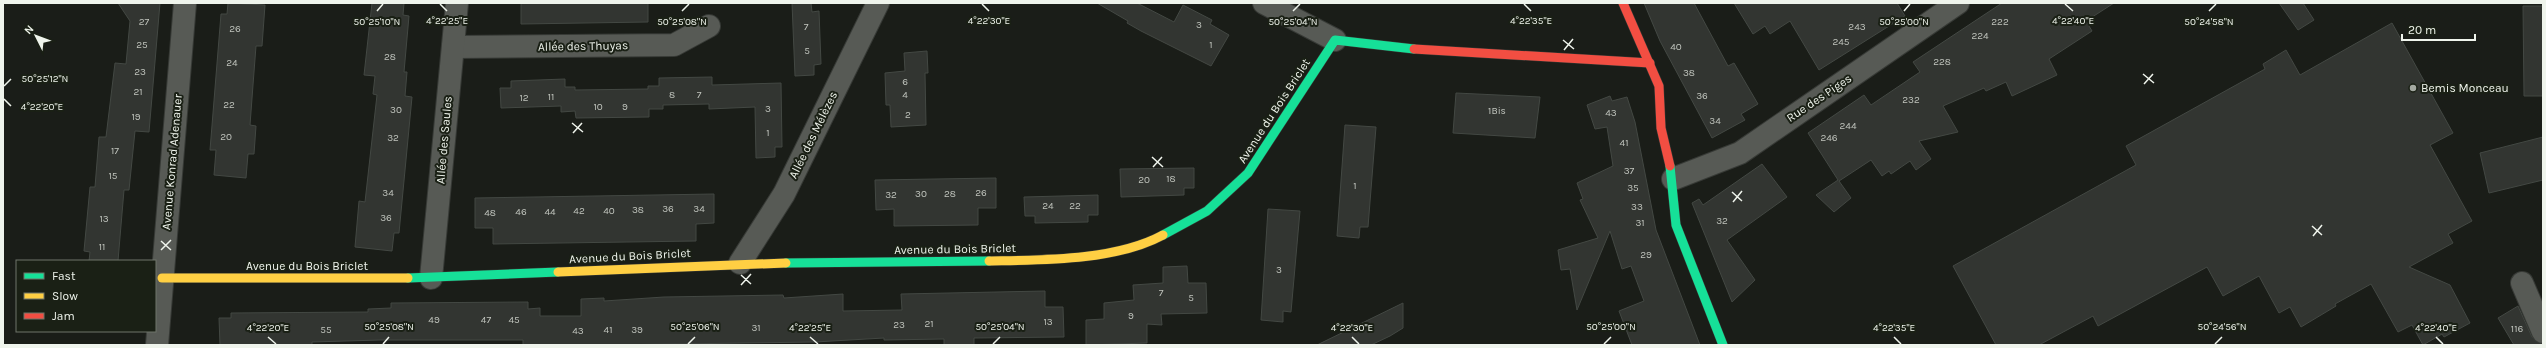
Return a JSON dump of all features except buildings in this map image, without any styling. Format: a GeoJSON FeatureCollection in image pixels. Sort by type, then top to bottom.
{"type":"FeatureCollection","features":[{"type":"Feature","properties":{"kind":"street","name":"Avenue Konrad Adenauer"},"geometry":{"type":"LineString","coordinates":[[157,345],[186,3]]}},
{"type":"Feature","properties":{"kind":"street","name":"Allée des Saules"},"geometry":{"type":"LineString","coordinates":[[430,278],[457,3]]}},
{"type":"Feature","properties":{"kind":"street","name":"Allée des Mélèzes"},"geometry":{"type":"LineString","coordinates":[[740,263],[784,194],[878,3]]}},
{"type":"Feature","properties":{"kind":"street"},"geometry":{"type":"LineString","coordinates":[[1264,3],[1335,40],[1389,48],[1650,63]]}},
{"type":"Feature","properties":{"kind":"street"},"geometry":{"type":"LineString","coordinates":[[1623,3],[1659,86],[1660,128],[1673,180],[1676,225],[1695,270],[1723,345]]}},
{"type":"Feature","properties":{"kind":"street","name":"Rue des Piges"},"geometry":{"type":"LineString","coordinates":[[1673,180],[1740,152],[1958,3]]}},
{"type":"Feature","properties":{"kind":"street","name":"Allée des Thuyas"},"geometry":{"type":"LineString","coordinates":[[453,48],[674,45],[708,26]]}},
{"type":"Feature","properties":{"kind":"street","name":"Avenue du Bois Briclet"},"geometry":{"type":"LineString","coordinates":[[162,278],[430,278],[740,263],[1058,260],[1117,251],[1158,238],[1207,211],[1248,173],[1335,40]]}},
{"type":"Feature","properties":{"kind":"street"},"geometry":{"type":"LineString","coordinates":[[2522,283],[2543,332]]}},
{"type":"Feature","properties":{"kind":"traffic: fast"},"geometry":{"type":"LineString","coordinates":[[1163,235],[1207,211],[1248,173],[1335,40],[1414,49]]}},
{"type":"Feature","properties":{"kind":"traffic: fast"},"geometry":{"type":"LineString","coordinates":[[1670,166],[1676,225],[1723,345]]}},
{"type":"Feature","properties":{"kind":"traffic: fast"},"geometry":{"type":"LineString","coordinates":[[786,263],[989,261]]}},
{"type":"Feature","properties":{"kind":"traffic: fast"},"geometry":{"type":"LineString","coordinates":[[408,278],[558,272]]}},
{"type":"Feature","properties":{"kind":"traffic: slow"},"geometry":{"type":"LineString","coordinates":[[989,261],[1055,259],[1101,254],[1144,244],[1163,235]]}},
{"type":"Feature","properties":{"kind":"traffic: slow"},"geometry":{"type":"LineString","coordinates":[[558,272],[786,263]]}},
{"type":"Feature","properties":{"kind":"traffic: slow"},"geometry":{"type":"LineString","coordinates":[[162,278],[408,278]]}},
{"type":"Feature","properties":{"kind":"traffic: jam"},"geometry":{"type":"LineString","coordinates":[[1623,3],[1659,86],[1661,128],[1670,166]]}},
{"type":"Feature","properties":{"kind":"traffic: jam"},"geometry":{"type":"LineString","coordinates":[[1414,49],[1650,63]]}},
{"type":"Feature","properties":{"kind":"place","name":"Bemis Monceau"},"geometry":{"type":"Point","coordinates":[2413,88]}}]}
